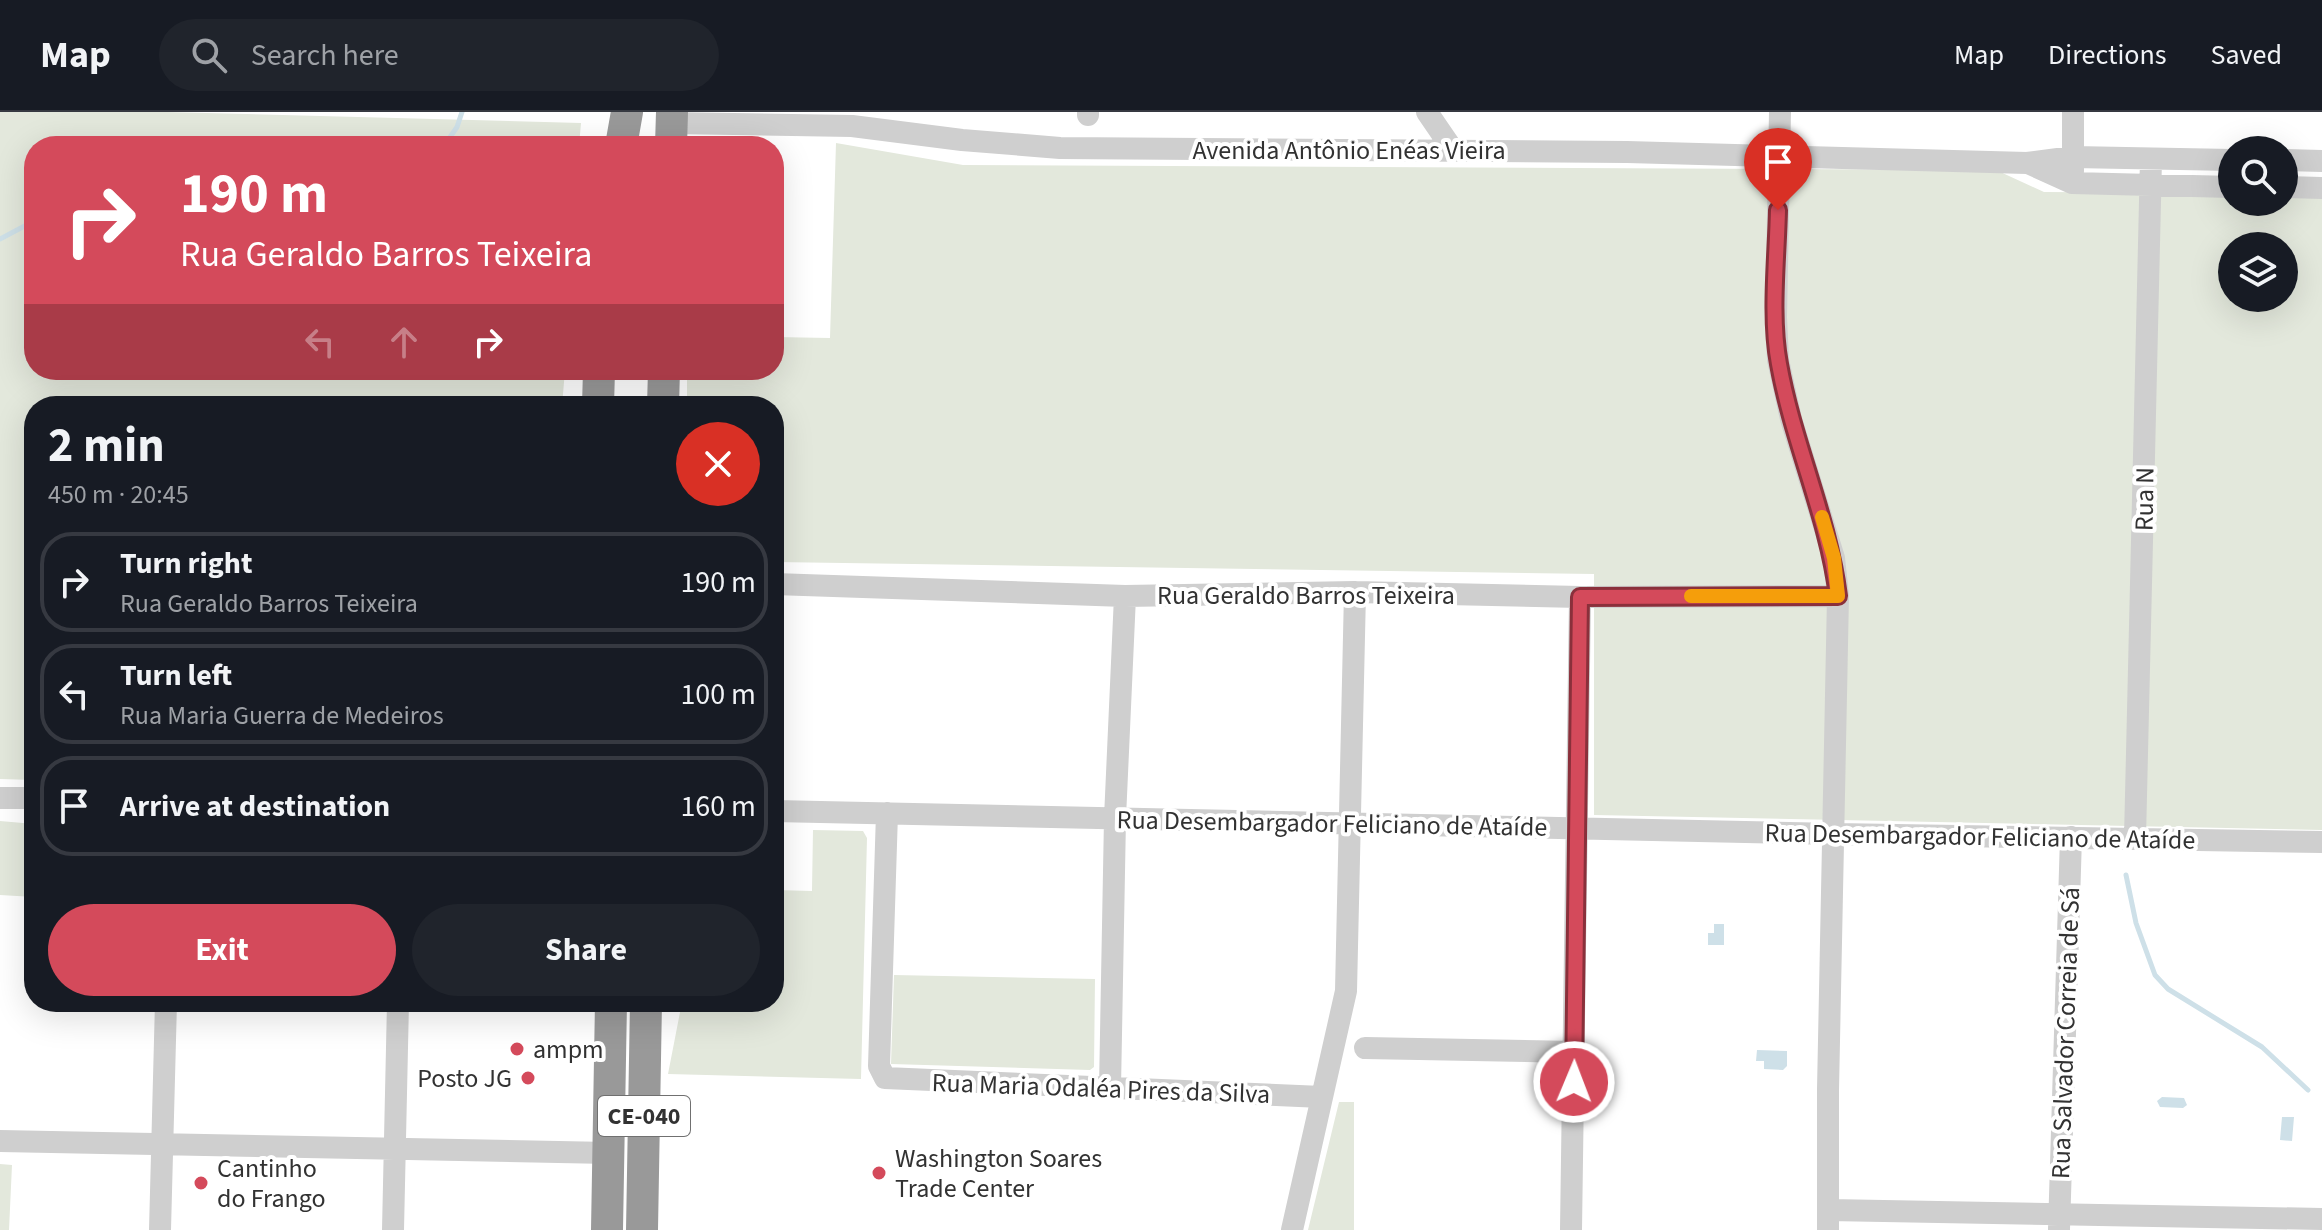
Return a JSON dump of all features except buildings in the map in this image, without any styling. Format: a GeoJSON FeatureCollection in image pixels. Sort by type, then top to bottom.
{"type":"FeatureCollection","features":[{"type":"Feature","properties":{"kind":"highway"},"geometry":{"type":"LineString","coordinates":[[623,136],[627,112]]}},
{"type":"Feature","properties":{"kind":"highway","name":"CE-040"},"geometry":{"type":"LineString","coordinates":[[607,1230],[611,1012]]}},
{"type":"Feature","properties":{"kind":"highway","name":"CE-040"},"geometry":{"type":"LineString","coordinates":[[642,1230],[646,1012]]}},
{"type":"Feature","properties":{"kind":"street"},"geometry":{"type":"LineString","coordinates":[[1427,112],[1453,150]]}},
{"type":"Feature","properties":{"kind":"street"},"geometry":{"type":"LineString","coordinates":[[1780,112],[1778,360],[1791,419],[1834,558],[1838,596],[1828,1220],[2059,1223],[2322,1219]]}},
{"type":"Feature","properties":{"kind":"street"},"geometry":{"type":"LineString","coordinates":[[2072,183],[2073,112]]}},
{"type":"Feature","properties":{"kind":"street","name":"Avenida Antônio Enéas Vieira"},"geometry":{"type":"LineString","coordinates":[[671,127],[852,126],[1060,148],[1453,150],[2027,163],[2073,157],[2218,160]]}},
{"type":"Feature","properties":{"kind":"street","name":"Rua N"},"geometry":{"type":"LineString","coordinates":[[2135,838],[2151,159]]}},
{"type":"Feature","properties":{"kind":"street"},"geometry":{"type":"LineString","coordinates":[[2298,160],[2322,161]]}},
{"type":"Feature","properties":{"kind":"street","name":"Avenida Antônio Enéas Vieira"},"geometry":{"type":"LineString","coordinates":[[2027,163],[2072,183],[2218,187]]}},
{"type":"Feature","properties":{"kind":"street"},"geometry":{"type":"LineString","coordinates":[[2298,187],[2322,188]]}},
{"type":"Feature","properties":{"kind":"street","name":"Rua Geraldo Barros Teixeira"},"geometry":{"type":"LineString","coordinates":[[784,584],[1125,596],[1355,592],[1580,597],[1838,596]]}},
{"type":"Feature","properties":{"kind":"street"},"geometry":{"type":"LineString","coordinates":[[1292,1230],[1346,991],[1355,592]]}},
{"type":"Feature","properties":{"kind":"street"},"geometry":{"type":"LineString","coordinates":[[1110,1088],[1115,818],[1125,596]]}},
{"type":"Feature","properties":{"kind":"street"},"geometry":{"type":"LineString","coordinates":[[1571,1230],[1580,597]]}},
{"type":"Feature","properties":{"kind":"street"},"geometry":{"type":"LineString","coordinates":[[0,798],[24,798]]}},
{"type":"Feature","properties":{"kind":"street","name":"Rua Desembargador Feliciano de Ataíde"},"geometry":{"type":"LineString","coordinates":[[784,811],[2322,842]]}},
{"type":"Feature","properties":{"kind":"street","name":"Rua Maria Odaléa Pires da Silva"},"geometry":{"type":"LineString","coordinates":[[887,813],[881,1075],[892,1080],[1322,1097]]}},
{"type":"Feature","properties":{"kind":"street","name":"Rua Salvador Correia de Sá"},"geometry":{"type":"LineString","coordinates":[[2059,1223],[2071,837]]}},
{"type":"Feature","properties":{"kind":"street"},"geometry":{"type":"LineString","coordinates":[[160,1230],[166,1012]]}},
{"type":"Feature","properties":{"kind":"street"},"geometry":{"type":"LineString","coordinates":[[393,1230],[398,1012]]}},
{"type":"Feature","properties":{"kind":"street"},"geometry":{"type":"LineString","coordinates":[[1365,1048],[1574,1052]]}},
{"type":"Feature","properties":{"kind":"street"},"geometry":{"type":"LineString","coordinates":[[0,1141],[609,1153]]}},
{"type":"Feature","properties":{"kind":"shaded area"},"geometry":{"type":"Polygon","coordinates":[[[0,112],[167,112],[581,123],[580,136],[24,136],[24,380],[564,380],[563,396],[24,396],[24,780],[0,779],[0,112]]]}},
{"type":"Feature","properties":{"kind":"shaded area"},"geometry":{"type":"Polygon","coordinates":[[[836,143],[963,165],[1996,170],[2044,192],[2218,193],[2218,216],[2298,216],[2298,194],[2322,194],[2322,830],[1594,815],[1594,574],[784,562],[784,396],[687,396],[687,380],[784,380],[784,337],[830,338],[836,143]]]}},
{"type":"Feature","properties":{"kind":"shaded area"},"geometry":{"type":"Polygon","coordinates":[[[0,821],[24,823],[24,896],[0,895],[0,821]]]}},
{"type":"Feature","properties":{"kind":"shaded area"},"geometry":{"type":"Polygon","coordinates":[[[813,830],[863,831],[867,838],[861,1079],[668,1074],[680,1012],[784,1012],[784,890],[812,891],[813,830]]]}},
{"type":"Feature","properties":{"kind":"shaded area"},"geometry":{"type":"Polygon","coordinates":[[[1714,924],[1724,924],[1724,945],[1708,945],[1708,933],[1714,933],[1714,924]]]}},
{"type":"Feature","properties":{"kind":"shaded area"},"geometry":{"type":"Polygon","coordinates":[[[894,975],[1095,979],[1094,1067],[1090,1070],[891,1064],[894,975]]]}},
{"type":"Feature","properties":{"kind":"shaded area"},"geometry":{"type":"Polygon","coordinates":[[[1757,1050],[1787,1051],[1787,1066],[1783,1070],[1764,1069],[1764,1061],[1756,1061],[1757,1050]]]}},
{"type":"Feature","properties":{"kind":"shaded area"},"geometry":{"type":"Polygon","coordinates":[[[2162,1097],[2184,1098],[2187,1105],[2183,1108],[2160,1107],[2157,1101],[2162,1097]]]}},
{"type":"Feature","properties":{"kind":"shaded area"},"geometry":{"type":"Polygon","coordinates":[[[1339,1102],[1354,1102],[1354,1230],[1308,1230],[1339,1102]]]}},
{"type":"Feature","properties":{"kind":"shaded area"},"geometry":{"type":"Polygon","coordinates":[[[2282,1117],[2294,1117],[2292,1141],[2280,1140],[2282,1117]]]}},
{"type":"Feature","properties":{"kind":"shaded area"},"geometry":{"type":"Polygon","coordinates":[[[0,1164],[12,1165],[9,1230],[0,1230],[0,1164]]]}},
{"type":"Feature","properties":{"kind":"waterway"},"geometry":{"type":"LineString","coordinates":[[451,136],[462,112]]}},
{"type":"Feature","properties":{"kind":"waterway"},"geometry":{"type":"LineString","coordinates":[[0,239],[24,226]]}},
{"type":"Feature","properties":{"kind":"waterway"},"geometry":{"type":"LineString","coordinates":[[2126,875],[2136,923],[2155,975],[2168,989],[2262,1047],[2308,1090]]}},
{"type":"Feature","properties":{"kind":"slow traffic"},"geometry":{"type":"LineString","coordinates":[[1691,596],[1838,596],[1834,558],[1822,517]]}},
{"type":"Feature","properties":{"kind":"place","name":"ampm"},"geometry":{"type":"Point","coordinates":[517,1049]}},
{"type":"Feature","properties":{"kind":"place","name":"Posto JG"},"geometry":{"type":"Point","coordinates":[528,1078]}},
{"type":"Feature","properties":{"kind":"place","name":"Washington Soares Trade Center"},"geometry":{"type":"Point","coordinates":[879,1173]}},
{"type":"Feature","properties":{"kind":"place","name":"Cantinho do Frango"},"geometry":{"type":"Point","coordinates":[201,1183]}},
{"type":"Feature","properties":{"kind":"route"},"geometry":{"type":"LineString","coordinates":[[1574,1082],[1580,597],[1838,596],[1834,558],[1791,419],[1778,360],[1778,210]]}}]}
